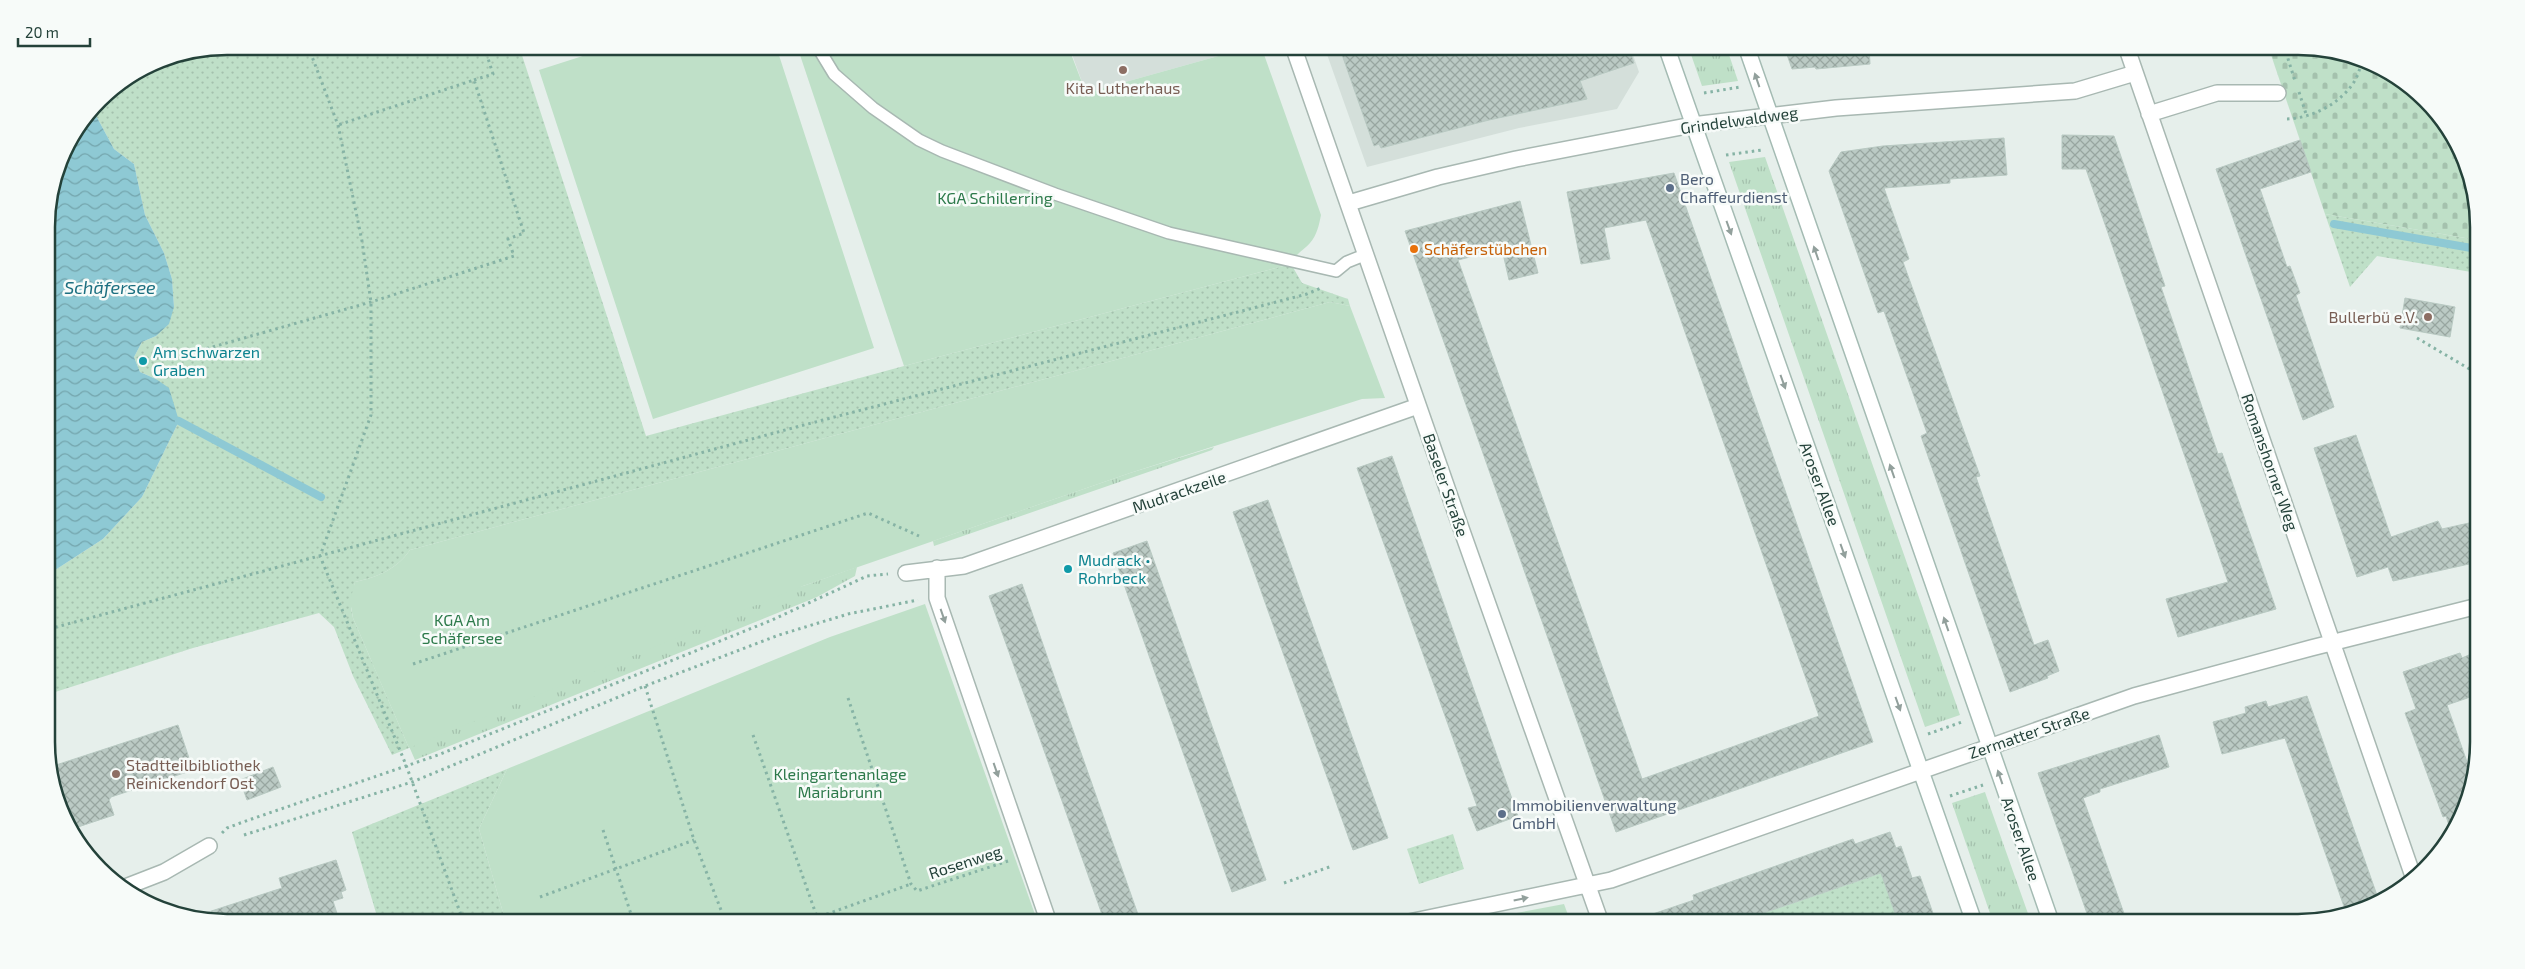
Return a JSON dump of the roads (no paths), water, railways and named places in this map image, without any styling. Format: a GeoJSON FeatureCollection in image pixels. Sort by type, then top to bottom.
{"type":"FeatureCollection","features":[{"type":"Feature","properties":{"kind":"street","name":"Baseler Straße"},"geometry":{"type":"LineString","coordinates":[[1296,55],[1367,254],[1418,406],[1599,914]]}},
{"type":"Feature","properties":{"kind":"street","name":"Aroser Allee"},"geometry":{"type":"LineString","coordinates":[[1669,55],[1692,126],[1971,914]]}},
{"type":"Feature","properties":{"kind":"street","name":"Aroser Allee"},"geometry":{"type":"LineString","coordinates":[[1749,55],[2048,914]]}},
{"type":"Feature","properties":{"kind":"street","name":"Romanshorner Weg"},"geometry":{"type":"LineString","coordinates":[[2129,55],[2411,871]]}},
{"type":"Feature","properties":{"kind":"street","name":"Grindelwaldweg"},"geometry":{"type":"LineString","coordinates":[[1349,203],[1438,177],[1516,159],[1692,126],[1769,114],[2075,91],[2135,73]]}},
{"type":"Feature","properties":{"kind":"street"},"geometry":{"type":"LineString","coordinates":[[2149,114],[2217,93],[2278,93]]}},
{"type":"Feature","properties":{"kind":"street","name":"Mudrackzeile"},"geometry":{"type":"LineString","coordinates":[[906,573],[964,566],[1418,406]]}},
{"type":"Feature","properties":{"kind":"street"},"geometry":{"type":"LineString","coordinates":[[937,568],[937,598],[1046,914]]}},
{"type":"Feature","properties":{"kind":"street","name":"Zermatter Straße"},"geometry":{"type":"LineString","coordinates":[[1443,914],[1611,880],[2134,696],[2470,608]]}},
{"type":"Feature","properties":{"kind":"street"},"geometry":{"type":"LineString","coordinates":[[131,885],[164,872],[209,846]]}},
{"type":"Feature","properties":{"kind":"lane"},"geometry":{"type":"LineString","coordinates":[[823,55],[834,74],[873,108],[919,140],[942,151],[1055,194],[1169,233],[1336,271],[1347,262],[1367,254]]}},
{"type":"Feature","properties":{"kind":"water","name":"Schäfersee"},"geometry":{"type":"Polygon","coordinates":[[[96,116],[114,149],[134,164],[145,215],[164,253],[172,279],[174,307],[169,324],[156,336],[142,342],[134,357],[140,372],[156,379],[169,388],[179,421],[142,497],[103,539],[55,570],[56,204],[68,161],[84,131],[96,116]]]}},
{"type":"Feature","properties":{"kind":"waterway"},"geometry":{"type":"LineString","coordinates":[[2334,224],[2470,248]]}},
{"type":"Feature","properties":{"kind":"waterway"},"geometry":{"type":"LineString","coordinates":[[179,421],[321,497]]}},
{"type":"Feature","properties":{"kind":"place","name":"Kita Lutherhaus"},"geometry":{"type":"Point","coordinates":[1123,70]}},
{"type":"Feature","properties":{"kind":"place","name":"Bero Chaffeurdienst"},"geometry":{"type":"Point","coordinates":[1670,188]}},
{"type":"Feature","properties":{"kind":"place","name":"Schäferstübchen"},"geometry":{"type":"Point","coordinates":[1414,249]}},
{"type":"Feature","properties":{"kind":"place","name":"Bullerbü e.V."},"geometry":{"type":"Point","coordinates":[2428,317]}},
{"type":"Feature","properties":{"kind":"place","name":"Am schwarzen Graben"},"geometry":{"type":"Point","coordinates":[143,361]}},
{"type":"Feature","properties":{"kind":"place","name":"Mudrack • Rohrbeck"},"geometry":{"type":"Point","coordinates":[1068,569]}},
{"type":"Feature","properties":{"kind":"place","name":"Stadtteilbibliothek Reinickendorf Ost"},"geometry":{"type":"Point","coordinates":[116,774]}},
{"type":"Feature","properties":{"kind":"place","name":"Immobilienverwaltung GmbH"},"geometry":{"type":"Point","coordinates":[1502,814]}},
{"type":"Feature","properties":{"kind":"park label","name":"KGA Schillerring"},"geometry":{"type":"Point","coordinates":[995,198]}},
{"type":"Feature","properties":{"kind":"park label","name":"KGA Am Schäfersee"},"geometry":{"type":"Point","coordinates":[462,629]}},
{"type":"Feature","properties":{"kind":"park label","name":"Kleingartenanlage Mariabrunn"},"geometry":{"type":"Point","coordinates":[840,783]}}]}
